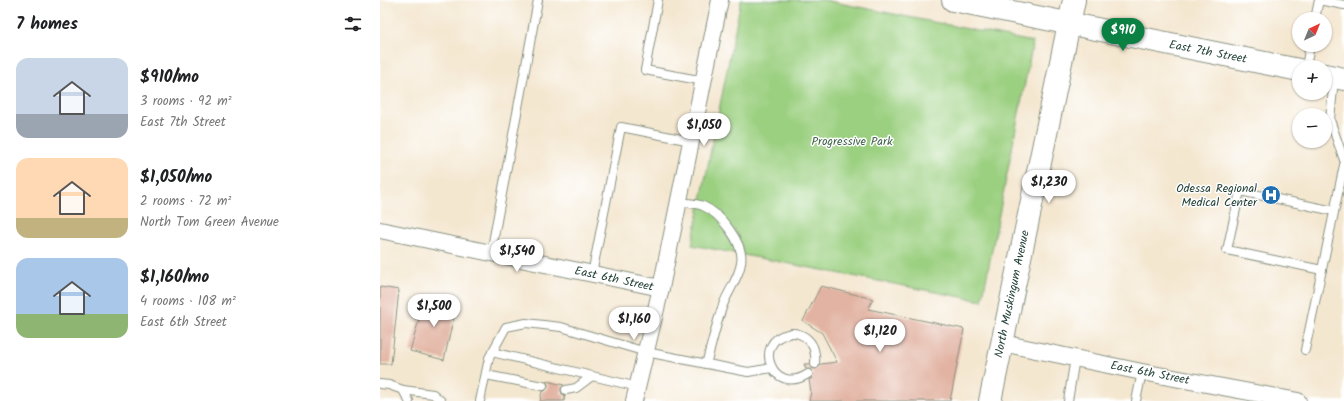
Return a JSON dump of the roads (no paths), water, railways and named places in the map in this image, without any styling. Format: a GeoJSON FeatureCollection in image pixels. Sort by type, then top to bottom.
{"type":"FeatureCollection","features":[{"type":"Feature","properties":{"kind":"street"},"geometry":{"type":"LineString","coordinates":[[636,394],[661,288],[720,0]]}},
{"type":"Feature","properties":{"kind":"street","name":"East 7th Street"},"geometry":{"type":"LineString","coordinates":[[953,0],[1292,69]]}},
{"type":"Feature","properties":{"kind":"street","name":"North Muskingum Avenue"},"geometry":{"type":"LineString","coordinates":[[990,401],[1074,0]]}},
{"type":"Feature","properties":{"kind":"street","name":"East 6th Street"},"geometry":{"type":"LineString","coordinates":[[380,230],[661,288]]}},
{"type":"Feature","properties":{"kind":"street","name":"East 6th Street"},"geometry":{"type":"LineString","coordinates":[[1002,343],[1263,397],[1296,401]]}},
{"type":"Feature","properties":{"kind":"lane"},"geometry":{"type":"LineString","coordinates":[[491,253],[538,0]]}},
{"type":"Feature","properties":{"kind":"lane"},"geometry":{"type":"LineString","coordinates":[[658,0],[645,70],[704,81]]}},
{"type":"Feature","properties":{"kind":"lane"},"geometry":{"type":"LineString","coordinates":[[1317,12],[1319,0],[1344,5]]}},
{"type":"Feature","properties":{"kind":"lane"},"geometry":{"type":"LineString","coordinates":[[1334,77],[1330,120],[1344,160]]}},
{"type":"Feature","properties":{"kind":"lane"},"geometry":{"type":"LineString","coordinates":[[592,274],[621,127],[691,141]]}},
{"type":"Feature","properties":{"kind":"lane"},"geometry":{"type":"LineString","coordinates":[[1305,350],[1344,165]]}},
{"type":"Feature","properties":{"kind":"lane"},"geometry":{"type":"LineString","coordinates":[[1322,270],[1227,250],[1240,191],[1334,211]]}},
{"type":"Feature","properties":{"kind":"lane"},"geometry":{"type":"LineString","coordinates":[[678,202],[702,205],[713,212],[728,227],[742,253],[742,264],[723,304],[706,364]]}},
{"type":"Feature","properties":{"kind":"lane"},"geometry":{"type":"LineString","coordinates":[[480,401],[489,358],[506,327],[526,323],[561,327],[646,352],[748,372],[772,368]]}},
{"type":"Feature","properties":{"kind":"lane"},"geometry":{"type":"LineString","coordinates":[[808,374],[802,378],[788,380],[782,378],[772,368],[769,361],[771,346],[776,339],[782,335],[798,333],[811,342],[816,356],[814,364]]}},
{"type":"Feature","properties":{"kind":"lane"},"geometry":{"type":"LineString","coordinates":[[492,352],[592,376],[636,394]]}},
{"type":"Feature","properties":{"kind":"lane"},"geometry":{"type":"LineString","coordinates":[[1068,401],[1075,358]]}},
{"type":"Feature","properties":{"kind":"lane"},"geometry":{"type":"LineString","coordinates":[[1136,401],[1142,372]]}},
{"type":"Feature","properties":{"kind":"lane"},"geometry":{"type":"LineString","coordinates":[[486,375],[543,386]]}},
{"type":"Feature","properties":{"kind":"lane"},"geometry":{"type":"LineString","coordinates":[[566,390],[576,388],[592,376]]}},
{"type":"Feature","properties":{"kind":"lane"},"geometry":{"type":"LineString","coordinates":[[380,384],[389,385],[403,390],[433,394],[441,401]]}},
{"type":"Feature","properties":{"kind":"lane"},"geometry":{"type":"LineString","coordinates":[[403,390],[408,401]]}},
{"type":"Feature","properties":{"kind":"place","name":"Odessa Regional Medical Center"},"geometry":{"type":"Point","coordinates":[1271,195]}},
{"type":"Feature","properties":{"kind":"park label","name":"Progressive Park"},"geometry":{"type":"Point","coordinates":[852,141]}}]}
